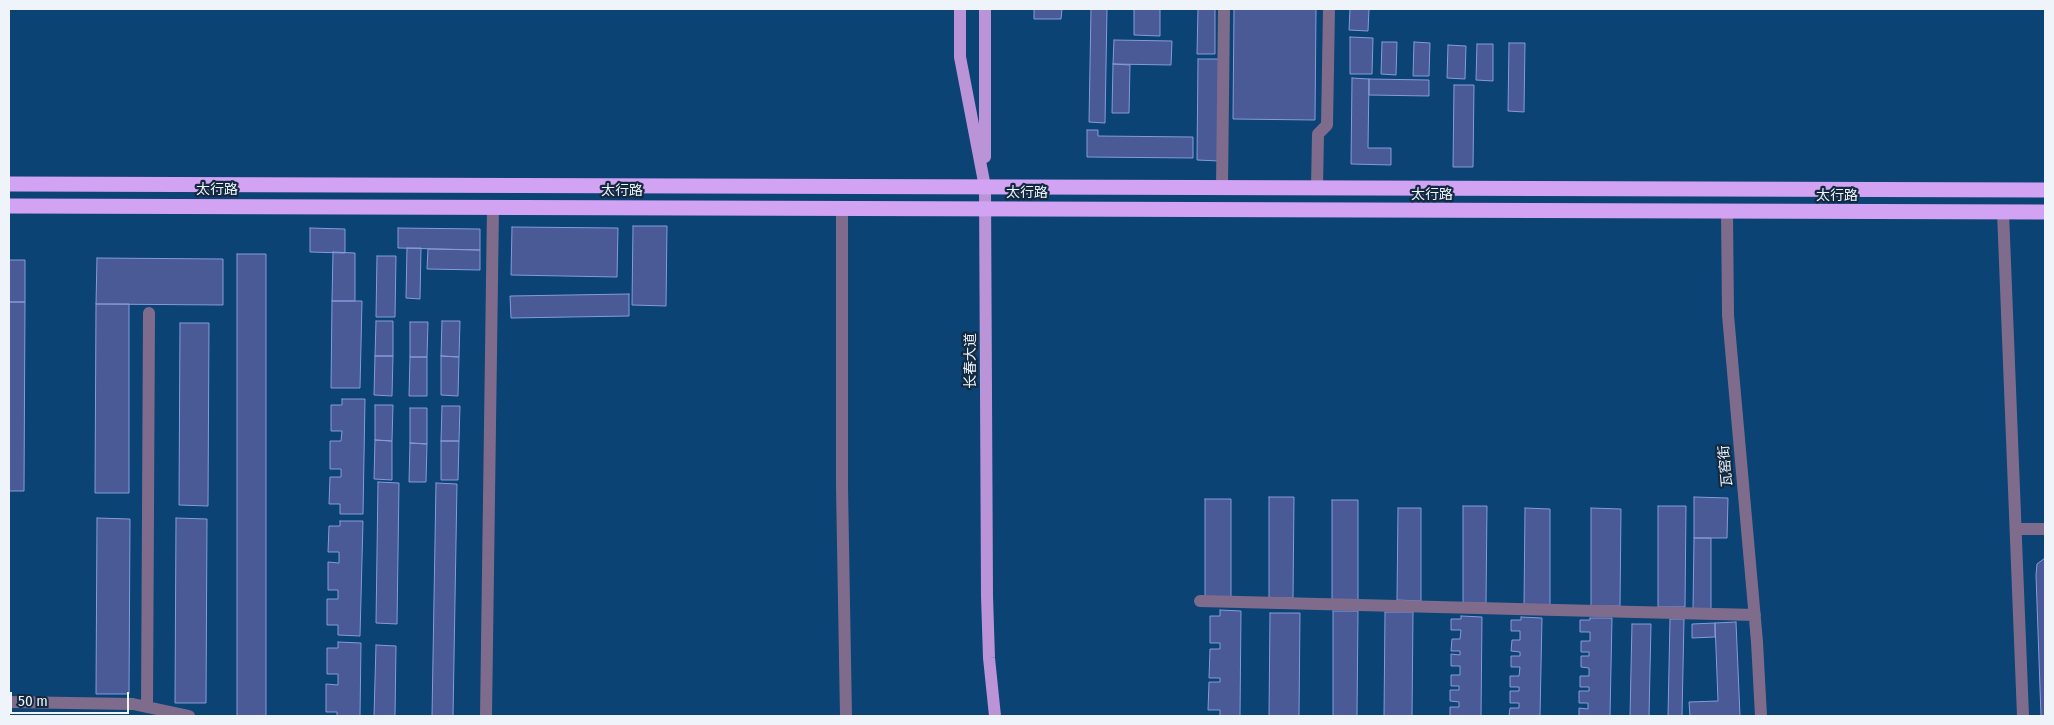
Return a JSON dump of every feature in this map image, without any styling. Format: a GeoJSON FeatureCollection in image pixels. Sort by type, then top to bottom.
{"type":"FeatureCollection","features":[{"type":"Feature","properties":{"kind":"highway","name":"太行路"},"geometry":{"type":"LineString","coordinates":[[9,184],[2045,190]]}},
{"type":"Feature","properties":{"kind":"highway","name":"太行路"},"geometry":{"type":"LineString","coordinates":[[9,206],[2045,212]]}},
{"type":"Feature","properties":{"kind":"main road","name":"长春大道"},"geometry":{"type":"LineString","coordinates":[[960,9],[960,57],[986,187],[987,596],[989,658],[994,716]]}},
{"type":"Feature","properties":{"kind":"main road"},"geometry":{"type":"LineString","coordinates":[[985,9],[986,187]]}},
{"type":"Feature","properties":{"kind":"street"},"geometry":{"type":"LineString","coordinates":[[1222,188],[1224,9]]}},
{"type":"Feature","properties":{"kind":"street"},"geometry":{"type":"LineString","coordinates":[[1317,188],[1318,134],[1327,125],[1329,9]]}},
{"type":"Feature","properties":{"kind":"street"},"geometry":{"type":"LineString","coordinates":[[486,716],[493,207]]}},
{"type":"Feature","properties":{"kind":"street"},"geometry":{"type":"LineString","coordinates":[[842,208],[842,487],[846,716]]}},
{"type":"Feature","properties":{"kind":"street","name":"瓦窑街"},"geometry":{"type":"LineString","coordinates":[[1727,212],[1728,315],[1761,716]]}},
{"type":"Feature","properties":{"kind":"street"},"geometry":{"type":"LineString","coordinates":[[2003,212],[2023,716]]}},
{"type":"Feature","properties":{"kind":"street"},"geometry":{"type":"LineString","coordinates":[[147,707],[149,313]]}},
{"type":"Feature","properties":{"kind":"street"},"geometry":{"type":"LineString","coordinates":[[2016,529],[2045,529]]}},
{"type":"Feature","properties":{"kind":"street"},"geometry":{"type":"LineString","coordinates":[[1200,601],[1754,615]]}},
{"type":"Feature","properties":{"kind":"street"},"geometry":{"type":"LineString","coordinates":[[9,702],[132,704],[190,716]]}},
{"type":"Feature","properties":{"kind":"building"},"geometry":{"type":"Polygon","coordinates":[[[1034,9],[1062,9],[1061,19],[1034,19],[1034,9]]]}},
{"type":"Feature","properties":{"kind":"building"},"geometry":{"type":"Polygon","coordinates":[[[1091,9],[1107,9],[1105,123],[1089,122],[1091,9]]]}},
{"type":"Feature","properties":{"kind":"building"},"geometry":{"type":"Polygon","coordinates":[[[1134,9],[1160,9],[1160,36],[1134,35],[1134,9]]]}},
{"type":"Feature","properties":{"kind":"building"},"geometry":{"type":"Polygon","coordinates":[[[1198,9],[1215,9],[1215,54],[1197,54],[1198,9]]]}},
{"type":"Feature","properties":{"kind":"building"},"geometry":{"type":"Polygon","coordinates":[[[1234,9],[1316,9],[1315,120],[1233,119],[1234,9]]]}},
{"type":"Feature","properties":{"kind":"building"},"geometry":{"type":"Polygon","coordinates":[[[1350,9],[1369,9],[1368,31],[1349,30],[1350,9]]]}},
{"type":"Feature","properties":{"kind":"building"},"geometry":{"type":"Polygon","coordinates":[[[1350,37],[1373,38],[1372,74],[1350,74],[1350,37]]]}},
{"type":"Feature","properties":{"kind":"building"},"geometry":{"type":"Polygon","coordinates":[[[1114,40],[1172,41],[1171,65],[1113,64],[1114,40]]]}},
{"type":"Feature","properties":{"kind":"building"},"geometry":{"type":"Polygon","coordinates":[[[1382,42],[1397,42],[1396,75],[1381,74],[1382,42]]]}},
{"type":"Feature","properties":{"kind":"building"},"geometry":{"type":"Polygon","coordinates":[[[1414,42],[1430,43],[1429,76],[1413,76],[1414,42]]]}},
{"type":"Feature","properties":{"kind":"building"},"geometry":{"type":"Polygon","coordinates":[[[1509,43],[1525,43],[1524,112],[1508,111],[1509,43]]]}},
{"type":"Feature","properties":{"kind":"building"},"geometry":{"type":"Polygon","coordinates":[[[1477,44],[1493,44],[1493,81],[1476,80],[1477,44]]]}},
{"type":"Feature","properties":{"kind":"building"},"geometry":{"type":"Polygon","coordinates":[[[1448,45],[1466,46],[1465,79],[1447,78],[1448,45]]]}},
{"type":"Feature","properties":{"kind":"building"},"geometry":{"type":"Polygon","coordinates":[[[1198,59],[1220,59],[1219,161],[1197,160],[1198,59]]]}},
{"type":"Feature","properties":{"kind":"building"},"geometry":{"type":"Polygon","coordinates":[[[1113,64],[1130,65],[1129,113],[1112,113],[1113,64]]]}},
{"type":"Feature","properties":{"kind":"building"},"geometry":{"type":"Polygon","coordinates":[[[1352,78],[1369,79],[1368,148],[1391,148],[1391,165],[1351,164],[1352,78]]]}},
{"type":"Feature","properties":{"kind":"building"},"geometry":{"type":"Polygon","coordinates":[[[1369,79],[1429,80],[1429,96],[1369,95],[1369,79]]]}},
{"type":"Feature","properties":{"kind":"building"},"geometry":{"type":"Polygon","coordinates":[[[1454,85],[1474,85],[1473,167],[1453,167],[1454,85]]]}},
{"type":"Feature","properties":{"kind":"building"},"geometry":{"type":"Polygon","coordinates":[[[1087,130],[1098,130],[1098,136],[1193,137],[1193,158],[1087,157],[1087,130]]]}},
{"type":"Feature","properties":{"kind":"building"},"geometry":{"type":"Polygon","coordinates":[[[633,226],[667,226],[666,306],[632,305],[633,226]]]}},
{"type":"Feature","properties":{"kind":"building"},"geometry":{"type":"Polygon","coordinates":[[[512,227],[618,228],[617,277],[511,275],[512,227]]]}},
{"type":"Feature","properties":{"kind":"building"},"geometry":{"type":"Polygon","coordinates":[[[310,228],[345,229],[345,253],[310,252],[310,228]]]}},
{"type":"Feature","properties":{"kind":"building"},"geometry":{"type":"Polygon","coordinates":[[[398,228],[480,229],[480,250],[398,248],[398,228]]]}},
{"type":"Feature","properties":{"kind":"building"},"geometry":{"type":"Polygon","coordinates":[[[407,248],[421,248],[420,299],[406,298],[407,248]]]}},
{"type":"Feature","properties":{"kind":"building"},"geometry":{"type":"Polygon","coordinates":[[[428,249],[480,250],[480,270],[427,269],[428,249]]]}},
{"type":"Feature","properties":{"kind":"building"},"geometry":{"type":"Polygon","coordinates":[[[333,252],[355,253],[355,301],[332,301],[333,252]]]}},
{"type":"Feature","properties":{"kind":"building"},"geometry":{"type":"Polygon","coordinates":[[[237,254],[266,254],[266,716],[237,716],[237,254]]]}},
{"type":"Feature","properties":{"kind":"building"},"geometry":{"type":"Polygon","coordinates":[[[377,256],[396,256],[395,317],[376,317],[377,256]]]}},
{"type":"Feature","properties":{"kind":"building"},"geometry":{"type":"Polygon","coordinates":[[[97,258],[223,259],[223,305],[96,304],[97,258]]]}},
{"type":"Feature","properties":{"kind":"building"},"geometry":{"type":"Polygon","coordinates":[[[9,260],[25,260],[25,302],[9,302],[9,260]]]}},
{"type":"Feature","properties":{"kind":"building"},"geometry":{"type":"Polygon","coordinates":[[[629,294],[629,316],[511,318],[510,296],[629,294]]]}},
{"type":"Feature","properties":{"kind":"building"},"geometry":{"type":"Polygon","coordinates":[[[332,301],[362,301],[360,388],[331,388],[332,301]]]}},
{"type":"Feature","properties":{"kind":"building"},"geometry":{"type":"Polygon","coordinates":[[[9,302],[25,302],[24,491],[9,491],[9,302]]]}},
{"type":"Feature","properties":{"kind":"building"},"geometry":{"type":"Polygon","coordinates":[[[96,304],[129,304],[129,493],[95,493],[96,304]]]}},
{"type":"Feature","properties":{"kind":"building"},"geometry":{"type":"Polygon","coordinates":[[[376,321],[393,321],[393,356],[375,356],[376,321]]]}},
{"type":"Feature","properties":{"kind":"building"},"geometry":{"type":"Polygon","coordinates":[[[442,321],[460,321],[459,357],[441,356],[442,321]]]}},
{"type":"Feature","properties":{"kind":"building"},"geometry":{"type":"Polygon","coordinates":[[[410,322],[428,322],[427,357],[410,357],[410,322]]]}},
{"type":"Feature","properties":{"kind":"building"},"geometry":{"type":"Polygon","coordinates":[[[180,323],[209,323],[208,506],[179,505],[180,323]]]}},
{"type":"Feature","properties":{"kind":"building"},"geometry":{"type":"Polygon","coordinates":[[[375,356],[393,356],[392,396],[374,395],[375,356]]]}},
{"type":"Feature","properties":{"kind":"building"},"geometry":{"type":"Polygon","coordinates":[[[441,356],[459,357],[458,396],[441,395],[441,356]]]}},
{"type":"Feature","properties":{"kind":"building"},"geometry":{"type":"Polygon","coordinates":[[[410,357],[427,357],[427,396],[409,396],[410,357]]]}},
{"type":"Feature","properties":{"kind":"building"},"geometry":{"type":"Polygon","coordinates":[[[342,399],[365,399],[363,514],[340,514],[340,504],[329,504],[330,477],[341,477],[341,469],[330,469],[330,441],[341,441],[342,431],[331,431],[331,405],[342,405],[342,399]]]}},
{"type":"Feature","properties":{"kind":"building"},"geometry":{"type":"Polygon","coordinates":[[[375,405],[393,405],[392,441],[375,440],[375,405]]]}},
{"type":"Feature","properties":{"kind":"building"},"geometry":{"type":"Polygon","coordinates":[[[442,406],[460,406],[459,441],[441,441],[442,406]]]}},
{"type":"Feature","properties":{"kind":"building"},"geometry":{"type":"Polygon","coordinates":[[[410,408],[427,408],[427,444],[410,443],[410,408]]]}},
{"type":"Feature","properties":{"kind":"building"},"geometry":{"type":"Polygon","coordinates":[[[375,440],[392,441],[392,480],[374,479],[375,440]]]}},
{"type":"Feature","properties":{"kind":"building"},"geometry":{"type":"Polygon","coordinates":[[[441,441],[459,441],[458,480],[441,480],[441,441]]]}},
{"type":"Feature","properties":{"kind":"building"},"geometry":{"type":"Polygon","coordinates":[[[410,443],[427,444],[426,482],[409,482],[410,443]]]}},
{"type":"Feature","properties":{"kind":"building"},"geometry":{"type":"Polygon","coordinates":[[[378,482],[399,483],[397,624],[376,623],[378,482]]]}},
{"type":"Feature","properties":{"kind":"building"},"geometry":{"type":"Polygon","coordinates":[[[436,483],[457,484],[453,716],[432,716],[436,483]]]}},
{"type":"Feature","properties":{"kind":"building"},"geometry":{"type":"Polygon","coordinates":[[[1269,497],[1294,497],[1293,598],[1269,598],[1269,497]]]}},
{"type":"Feature","properties":{"kind":"building"},"geometry":{"type":"Polygon","coordinates":[[[1694,497],[1728,498],[1727,538],[1694,538],[1694,497]]]}},
{"type":"Feature","properties":{"kind":"building"},"geometry":{"type":"Polygon","coordinates":[[[1205,499],[1231,499],[1231,598],[1205,598],[1205,499]]]}},
{"type":"Feature","properties":{"kind":"building"},"geometry":{"type":"Polygon","coordinates":[[[1332,500],[1358,500],[1358,602],[1332,602],[1332,500]]]}},
{"type":"Feature","properties":{"kind":"building"},"geometry":{"type":"Polygon","coordinates":[[[1463,506],[1487,506],[1486,603],[1463,603],[1463,506]]]}},
{"type":"Feature","properties":{"kind":"building"},"geometry":{"type":"Polygon","coordinates":[[[1658,506],[1686,506],[1685,607],[1658,607],[1658,506]]]}},
{"type":"Feature","properties":{"kind":"building"},"geometry":{"type":"Polygon","coordinates":[[[1398,508],[1421,508],[1421,601],[1397,600],[1398,508]]]}},
{"type":"Feature","properties":{"kind":"building"},"geometry":{"type":"Polygon","coordinates":[[[1525,508],[1550,509],[1550,605],[1524,605],[1525,508]]]}},
{"type":"Feature","properties":{"kind":"building"},"geometry":{"type":"Polygon","coordinates":[[[1591,508],[1621,509],[1620,606],[1591,606],[1591,508]]]}},
{"type":"Feature","properties":{"kind":"building"},"geometry":{"type":"Polygon","coordinates":[[[97,518],[130,519],[129,694],[96,694],[97,518]]]}},
{"type":"Feature","properties":{"kind":"building"},"geometry":{"type":"Polygon","coordinates":[[[176,518],[207,519],[206,703],[175,703],[176,518]]]}},
{"type":"Feature","properties":{"kind":"building"},"geometry":{"type":"Polygon","coordinates":[[[340,521],[363,521],[360,636],[338,635],[338,625],[327,625],[327,599],[338,599],[338,590],[328,590],[328,562],[339,563],[339,552],[328,552],[329,526],[340,526],[340,521]]]}},
{"type":"Feature","properties":{"kind":"building"},"geometry":{"type":"Polygon","coordinates":[[[1694,538],[1711,538],[1711,609],[1693,609],[1694,538]]]}},
{"type":"Feature","properties":{"kind":"building"},"geometry":{"type":"Polygon","coordinates":[[[2045,558],[2045,716],[2041,716],[2036,575],[2037,564],[2045,558]]]}},
{"type":"Feature","properties":{"kind":"building"},"geometry":{"type":"Polygon","coordinates":[[[1220,610],[1241,611],[1240,716],[1220,716],[1220,710],[1208,710],[1209,682],[1220,682],[1220,678],[1209,678],[1210,649],[1220,649],[1220,643],[1210,643],[1210,616],[1220,616],[1220,610]]]}},
{"type":"Feature","properties":{"kind":"building"},"geometry":{"type":"Polygon","coordinates":[[[1333,611],[1358,611],[1357,716],[1333,716],[1333,611]]]}},
{"type":"Feature","properties":{"kind":"building"},"geometry":{"type":"Polygon","coordinates":[[[1385,612],[1413,612],[1412,716],[1384,716],[1385,612]]]}},
{"type":"Feature","properties":{"kind":"building"},"geometry":{"type":"Polygon","coordinates":[[[1270,613],[1300,613],[1299,716],[1269,716],[1270,613]]]}},
{"type":"Feature","properties":{"kind":"building"},"geometry":{"type":"Polygon","coordinates":[[[1461,616],[1482,617],[1481,716],[1450,716],[1450,707],[1459,707],[1459,702],[1450,701],[1450,690],[1459,690],[1459,686],[1451,686],[1451,675],[1460,675],[1460,666],[1451,666],[1451,654],[1460,655],[1460,651],[1451,651],[1452,639],[1460,639],[1461,630],[1451,630],[1451,619],[1461,619],[1461,616]]]}},
{"type":"Feature","properties":{"kind":"building"},"geometry":{"type":"Polygon","coordinates":[[[1521,617],[1542,618],[1540,716],[1509,716],[1510,708],[1519,708],[1519,703],[1510,703],[1510,691],[1519,691],[1519,687],[1510,687],[1510,676],[1519,676],[1520,667],[1511,667],[1511,656],[1520,656],[1520,652],[1511,651],[1512,640],[1520,640],[1520,631],[1511,631],[1511,620],[1521,620],[1521,617]]]}},
{"type":"Feature","properties":{"kind":"building"},"geometry":{"type":"Polygon","coordinates":[[[1590,618],[1612,618],[1610,716],[1579,716],[1579,708],[1588,709],[1588,703],[1579,703],[1579,691],[1589,691],[1589,687],[1580,687],[1580,676],[1589,676],[1589,668],[1581,667],[1581,656],[1589,656],[1589,652],[1581,652],[1581,641],[1590,641],[1590,632],[1580,632],[1580,620],[1590,620],[1590,618]]]}},
{"type":"Feature","properties":{"kind":"building"},"geometry":{"type":"Polygon","coordinates":[[[1670,619],[1684,619],[1682,716],[1668,716],[1670,619]]]}},
{"type":"Feature","properties":{"kind":"building"},"geometry":{"type":"Polygon","coordinates":[[[1736,622],[1740,716],[1690,716],[1689,702],[1718,701],[1715,623],[1736,622]]]}},
{"type":"Feature","properties":{"kind":"building"},"geometry":{"type":"Polygon","coordinates":[[[1715,623],[1715,637],[1692,638],[1692,624],[1715,623]]]}},
{"type":"Feature","properties":{"kind":"building"},"geometry":{"type":"Polygon","coordinates":[[[1632,624],[1651,624],[1649,716],[1630,716],[1632,624]]]}},
{"type":"Feature","properties":{"kind":"building"},"geometry":{"type":"Polygon","coordinates":[[[338,642],[361,643],[360,716],[337,716],[337,712],[326,712],[326,684],[338,685],[338,674],[327,674],[327,648],[338,648],[338,642]]]}},
{"type":"Feature","properties":{"kind":"building"},"geometry":{"type":"Polygon","coordinates":[[[376,645],[396,646],[395,716],[374,716],[376,645]]]}}]}
